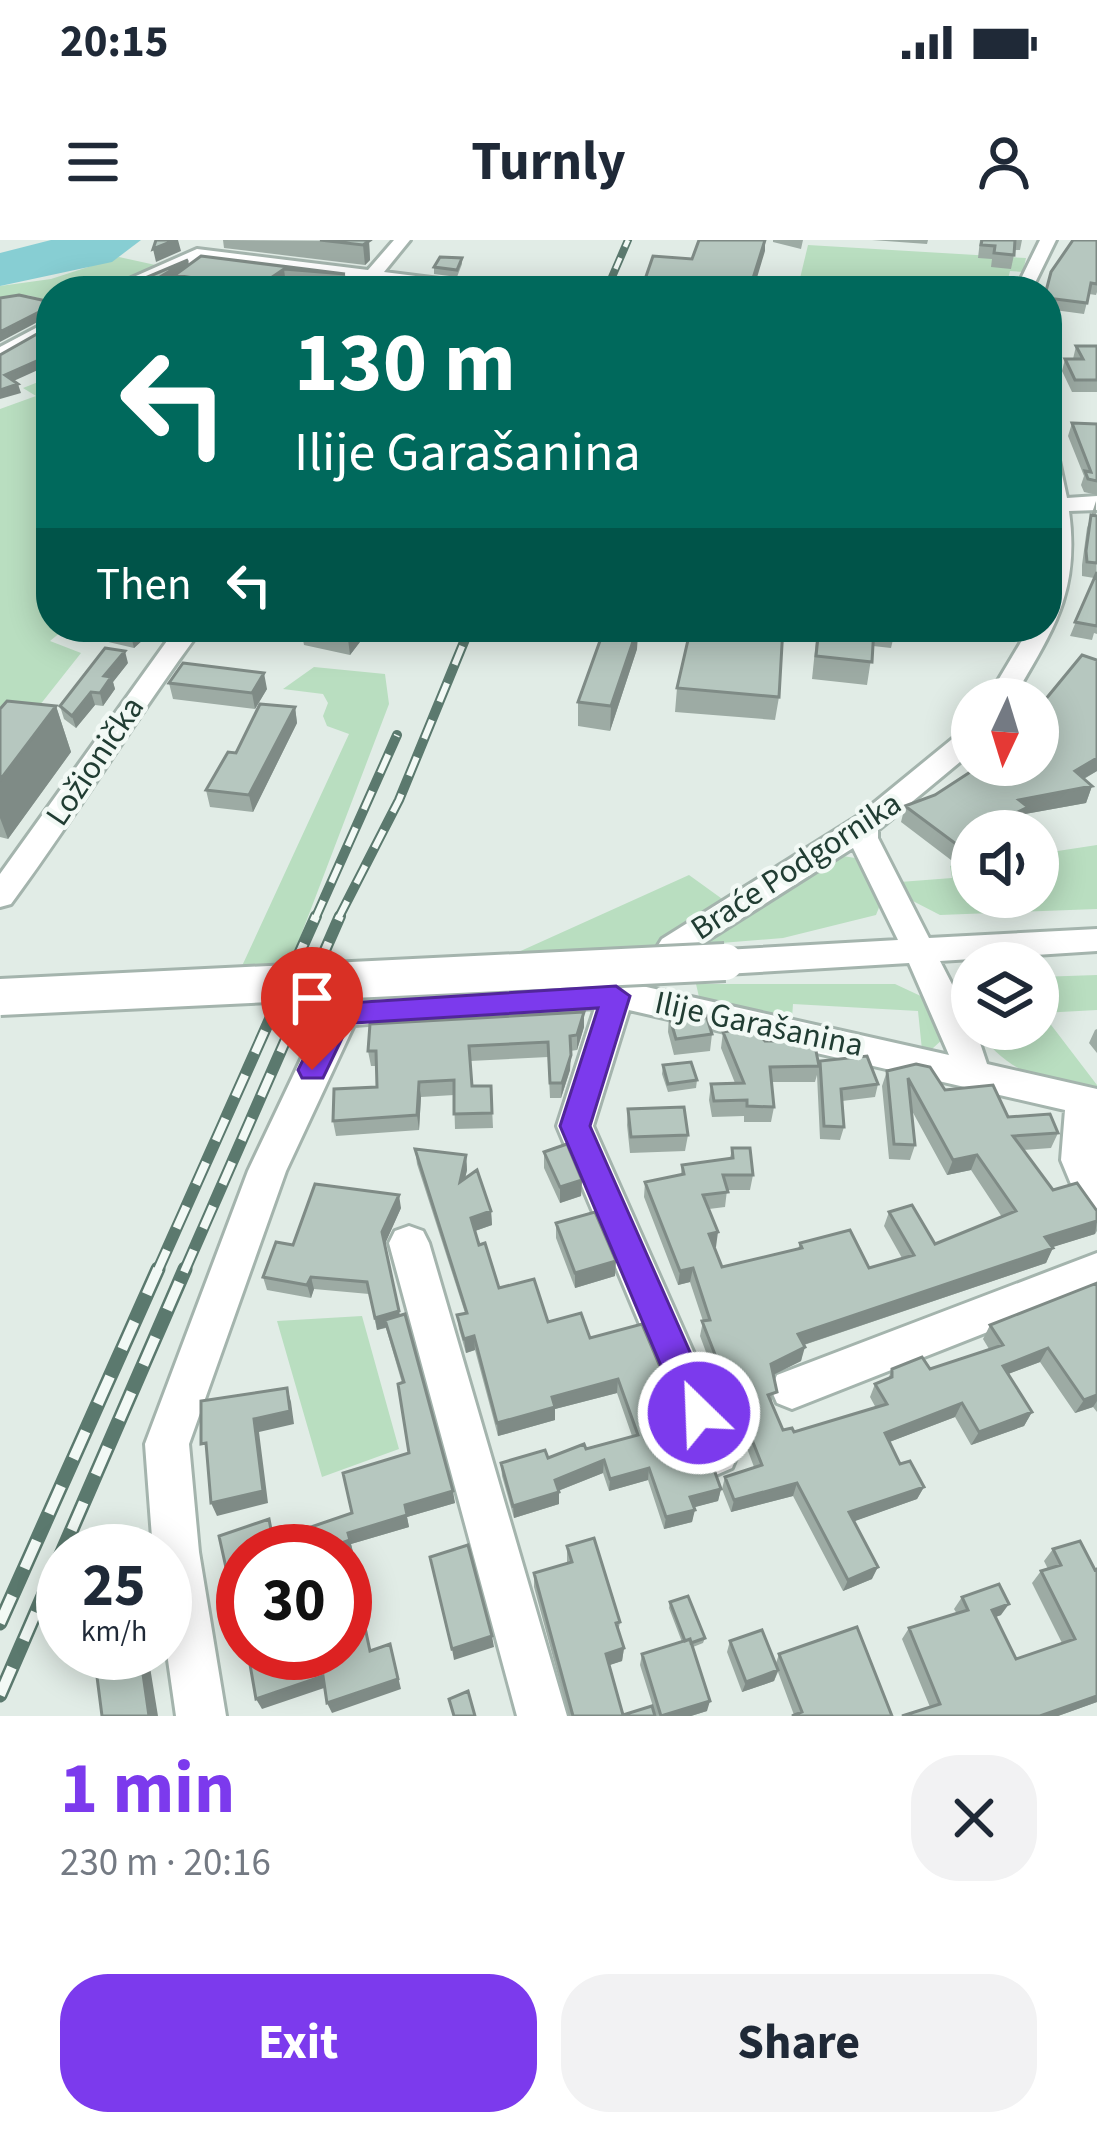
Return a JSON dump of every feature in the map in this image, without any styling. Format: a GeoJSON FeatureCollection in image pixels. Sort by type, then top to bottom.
{"type":"FeatureCollection","features":[{"type":"Feature","properties":{"kind":"street"},"geometry":{"type":"LineString","coordinates":[[374,274],[402,240]]}},
{"type":"Feature","properties":{"kind":"street"},"geometry":{"type":"LineString","coordinates":[[1030,276],[1048,240]]}},
{"type":"Feature","properties":{"kind":"street"},"geometry":{"type":"LineString","coordinates":[[140,276],[197,247],[388,276]]}},
{"type":"Feature","properties":{"kind":"street"},"geometry":{"type":"LineString","coordinates":[[0,355],[36,334]]}},
{"type":"Feature","properties":{"kind":"street"},"geometry":{"type":"LineString","coordinates":[[1062,505],[1097,503]]}},
{"type":"Feature","properties":{"kind":"street","name":"Ložionička"},"geometry":{"type":"LineString","coordinates":[[0,896],[58,820],[177,642]]}},
{"type":"Feature","properties":{"kind":"street"},"geometry":{"type":"LineString","coordinates":[[1012,678],[1033,642]]}},
{"type":"Feature","properties":{"kind":"street","name":"Braće Podgornika"},"geometry":{"type":"LineString","coordinates":[[673,947],[864,824],[951,757]]}},
{"type":"Feature","properties":{"kind":"street"},"geometry":{"type":"LineString","coordinates":[[864,824],[863,838],[958,1031],[971,1070]]}},
{"type":"Feature","properties":{"kind":"street"},"geometry":{"type":"LineString","coordinates":[[0,997],[1097,940]]}},
{"type":"Feature","properties":{"kind":"street"},"geometry":{"type":"LineString","coordinates":[[616,996],[575,1126],[716,1453]]}},
{"type":"Feature","properties":{"kind":"street","name":"Ilije Garašanina"},"geometry":{"type":"LineString","coordinates":[[202,1716],[176,1552],[166,1444],[295,1106],[336,1021],[357,1011],[616,996],[683,1004],[971,1070],[1091,1101],[1080,1160],[1097,1202]]}},
{"type":"Feature","properties":{"kind":"street"},"geometry":{"type":"LineString","coordinates":[[410,1243],[542,1716]]}},
{"type":"Feature","properties":{"kind":"street"},"geometry":{"type":"LineString","coordinates":[[792,1389],[1097,1271]]}},
{"type":"Feature","properties":{"kind":"green space"},"geometry":{"type":"Polygon","coordinates":[[[808,245],[1026,258],[1023,272],[1010,271],[1009,276],[801,276],[808,245]]]}},
{"type":"Feature","properties":{"kind":"green space"},"geometry":{"type":"Polygon","coordinates":[[[119,257],[160,266],[137,276],[60,276],[119,257]]]}},
{"type":"Feature","properties":{"kind":"green space"},"geometry":{"type":"Polygon","coordinates":[[[36,281],[36,297],[0,301],[0,286],[36,281]]]}},
{"type":"Feature","properties":{"kind":"green space"},"geometry":{"type":"Polygon","coordinates":[[[36,396],[36,642],[53,642],[81,653],[17,734],[7,708],[0,707],[0,409],[36,396]]]}},
{"type":"Feature","properties":{"kind":"green space"},"geometry":{"type":"Polygon","coordinates":[[[314,667],[385,674],[389,704],[290,964],[242,966],[349,734],[327,726],[323,716],[328,703],[323,694],[283,689],[314,667]]]}},
{"type":"Feature","properties":{"kind":"green space"},"geometry":{"type":"Polygon","coordinates":[[[1097,845],[1097,909],[1059,910],[1059,851],[1097,845]]]}},
{"type":"Feature","properties":{"kind":"green space"},"geometry":{"type":"Polygon","coordinates":[[[837,855],[855,858],[880,905],[876,915],[783,938],[684,946],[837,855]]]}},
{"type":"Feature","properties":{"kind":"green space"},"geometry":{"type":"Polygon","coordinates":[[[689,875],[725,901],[650,948],[514,954],[689,875]]]}},
{"type":"Feature","properties":{"kind":"green space"},"geometry":{"type":"Polygon","coordinates":[[[951,878],[951,915],[940,915],[909,899],[900,882],[951,878]]]}},
{"type":"Feature","properties":{"kind":"green space"},"geometry":{"type":"Polygon","coordinates":[[[1097,975],[1097,1010],[1059,1012],[1059,976],[1097,975]]]}},
{"type":"Feature","properties":{"kind":"green space"},"geometry":{"type":"Polygon","coordinates":[[[696,984],[895,984],[925,998],[944,1038],[932,1049],[922,1050],[918,1011],[793,1004],[792,1018],[699,997],[696,984]]]}},
{"type":"Feature","properties":{"kind":"green space"},"geometry":{"type":"Polygon","coordinates":[[[1059,1035],[1097,1085],[1097,1097],[1046,1081],[995,1050],[1059,1050],[1059,1035]]]}},
{"type":"Feature","properties":{"kind":"green space"},"geometry":{"type":"Polygon","coordinates":[[[362,1316],[399,1449],[322,1477],[277,1321],[362,1316]]]}},
{"type":"Feature","properties":{"kind":"water"},"geometry":{"type":"Polygon","coordinates":[[[51,240],[141,240],[112,262],[0,286],[0,253],[51,240]]]}},
{"type":"Feature","properties":{"kind":"building"},"geometry":{"type":"Polygon","coordinates":[[[320,240],[364,240],[369,241],[363,245],[320,240]]]}},
{"type":"Feature","properties":{"kind":"building"},"geometry":{"type":"Polygon","coordinates":[[[699,240],[765,240],[754,276],[646,276],[653,256],[692,259],[699,240]]]}},
{"type":"Feature","properties":{"kind":"building"},"geometry":{"type":"Polygon","coordinates":[[[982,240],[1015,240],[1014,255],[994,253],[995,246],[981,245],[982,240]]]}},
{"type":"Feature","properties":{"kind":"building"},"geometry":{"type":"Polygon","coordinates":[[[1073,240],[1097,240],[1097,284],[1091,283],[1087,303],[1062,300],[1062,276],[1050,276],[1073,240]]]}},
{"type":"Feature","properties":{"kind":"building"},"geometry":{"type":"Polygon","coordinates":[[[201,256],[345,274],[284,269],[274,276],[175,275],[201,256]]]}},
{"type":"Feature","properties":{"kind":"building"},"geometry":{"type":"Polygon","coordinates":[[[440,257],[462,258],[457,270],[434,267],[440,257]]]}},
{"type":"Feature","properties":{"kind":"building"},"geometry":{"type":"Polygon","coordinates":[[[188,260],[162,276],[150,276],[188,260]]]}},
{"type":"Feature","properties":{"kind":"building"},"geometry":{"type":"Polygon","coordinates":[[[0,298],[36,299],[36,314],[0,332],[0,298]]]}},
{"type":"Feature","properties":{"kind":"building"},"geometry":{"type":"Polygon","coordinates":[[[36,335],[36,361],[5,375],[18,384],[0,390],[0,355],[36,335]]]}},
{"type":"Feature","properties":{"kind":"building"},"geometry":{"type":"Polygon","coordinates":[[[1076,346],[1097,346],[1097,380],[1075,380],[1065,359],[1083,359],[1076,346]]]}},
{"type":"Feature","properties":{"kind":"building"},"geometry":{"type":"Polygon","coordinates":[[[1072,423],[1097,424],[1097,481],[1088,479],[1085,471],[1091,472],[1072,423]]]}},
{"type":"Feature","properties":{"kind":"building"},"geometry":{"type":"Polygon","coordinates":[[[1091,515],[1097,516],[1097,563],[1087,562],[1091,515]]]}},
{"type":"Feature","properties":{"kind":"building"},"geometry":{"type":"Polygon","coordinates":[[[1097,572],[1097,626],[1075,622],[1097,572]]]}},
{"type":"Feature","properties":{"kind":"building"},"geometry":{"type":"Polygon","coordinates":[[[600,642],[633,642],[611,706],[578,702],[600,642]]]}},
{"type":"Feature","properties":{"kind":"building"},"geometry":{"type":"Polygon","coordinates":[[[688,642],[782,642],[779,697],[677,688],[688,642]]]}},
{"type":"Feature","properties":{"kind":"building"},"geometry":{"type":"Polygon","coordinates":[[[817,642],[873,642],[872,662],[816,656],[817,642]]]}},
{"type":"Feature","properties":{"kind":"building"},"geometry":{"type":"Polygon","coordinates":[[[105,648],[125,651],[104,676],[111,677],[100,693],[91,692],[72,716],[60,706],[105,648]]]}},
{"type":"Feature","properties":{"kind":"building"},"geometry":{"type":"Polygon","coordinates":[[[1082,655],[1097,660],[1097,758],[1075,771],[1092,786],[1019,800],[1028,807],[1022,810],[951,810],[951,840],[905,806],[951,785],[1059,786],[1059,683],[1082,655]]]}},
{"type":"Feature","properties":{"kind":"building"},"geometry":{"type":"Polygon","coordinates":[[[183,663],[264,673],[252,693],[169,683],[183,663]]]}},
{"type":"Feature","properties":{"kind":"building"},"geometry":{"type":"Polygon","coordinates":[[[7,701],[56,706],[0,780],[0,709],[7,701]]]}},
{"type":"Feature","properties":{"kind":"building"},"geometry":{"type":"Polygon","coordinates":[[[260,704],[295,707],[249,795],[206,790],[228,752],[236,753],[260,704]]]}},
{"type":"Feature","properties":{"kind":"building"},"geometry":{"type":"Polygon","coordinates":[[[584,1012],[577,1035],[570,1036],[571,1055],[562,1083],[550,1083],[548,1042],[469,1046],[472,1086],[491,1086],[492,1113],[454,1114],[454,1080],[419,1082],[417,1115],[333,1121],[334,1089],[377,1087],[376,1051],[368,1051],[370,1024],[584,1012]]]}},
{"type":"Feature","properties":{"kind":"building"},"geometry":{"type":"Polygon","coordinates":[[[669,1015],[706,1015],[712,1034],[676,1039],[669,1015]]]}},
{"type":"Feature","properties":{"kind":"building"},"geometry":{"type":"Polygon","coordinates":[[[754,1027],[765,1041],[814,1041],[819,1066],[770,1067],[774,1107],[747,1106],[747,1100],[714,1101],[711,1084],[744,1083],[723,1032],[754,1027]]]}},
{"type":"Feature","properties":{"kind":"building"},"geometry":{"type":"Polygon","coordinates":[[[867,1056],[878,1084],[841,1089],[844,1127],[824,1126],[820,1061],[867,1056]]]}},
{"type":"Feature","properties":{"kind":"building"},"geometry":{"type":"Polygon","coordinates":[[[691,1062],[697,1080],[668,1084],[663,1065],[691,1062]]]}},
{"type":"Feature","properties":{"kind":"building"},"geometry":{"type":"Polygon","coordinates":[[[916,1064],[930,1067],[945,1090],[993,1085],[1008,1117],[1050,1114],[1058,1133],[1013,1136],[1053,1190],[1077,1183],[1097,1211],[1097,1221],[1045,1237],[1053,1248],[798,1334],[805,1347],[771,1364],[777,1392],[768,1395],[783,1430],[794,1432],[887,1404],[875,1384],[892,1377],[892,1369],[922,1357],[930,1369],[1003,1345],[990,1325],[1097,1283],[1097,1395],[1084,1400],[1048,1348],[1003,1366],[1032,1412],[979,1432],[962,1403],[885,1433],[900,1464],[910,1461],[924,1487],[849,1512],[878,1567],[848,1580],[797,1483],[734,1500],[725,1477],[762,1465],[745,1422],[739,1424],[726,1394],[730,1393],[702,1321],[710,1320],[693,1268],[680,1271],[645,1182],[684,1174],[682,1165],[733,1158],[732,1148],[750,1148],[753,1175],[723,1175],[728,1192],[703,1195],[718,1232],[709,1234],[722,1267],[802,1248],[800,1243],[850,1230],[869,1268],[914,1255],[889,1212],[912,1205],[935,1244],[1016,1211],[977,1155],[953,1160],[908,1078],[915,1145],[894,1144],[887,1071],[916,1064]]]}},
{"type":"Feature","properties":{"kind":"building"},"geometry":{"type":"Polygon","coordinates":[[[684,1107],[688,1135],[631,1137],[628,1109],[684,1107]]]}},
{"type":"Feature","properties":{"kind":"building"},"geometry":{"type":"Polygon","coordinates":[[[567,1144],[582,1180],[560,1187],[544,1152],[567,1144]]]}},
{"type":"Feature","properties":{"kind":"building"},"geometry":{"type":"Polygon","coordinates":[[[415,1149],[466,1155],[460,1182],[477,1170],[491,1211],[471,1218],[479,1245],[485,1243],[499,1288],[534,1279],[548,1322],[581,1313],[590,1338],[642,1324],[698,1457],[712,1464],[721,1489],[690,1497],[695,1510],[666,1517],[649,1468],[610,1479],[604,1460],[555,1480],[559,1492],[513,1506],[501,1463],[545,1450],[548,1458],[584,1444],[586,1449],[638,1435],[618,1379],[552,1397],[555,1407],[497,1423],[474,1336],[464,1339],[457,1315],[467,1313],[415,1149]]]}},
{"type":"Feature","properties":{"kind":"building"},"geometry":{"type":"Polygon","coordinates":[[[315,1184],[399,1195],[382,1232],[399,1311],[375,1318],[367,1282],[311,1277],[307,1285],[263,1277],[276,1242],[293,1245],[315,1184]]]}},
{"type":"Feature","properties":{"kind":"building"},"geometry":{"type":"Polygon","coordinates":[[[595,1212],[616,1261],[575,1273],[556,1223],[595,1212]]]}},
{"type":"Feature","properties":{"kind":"building"},"geometry":{"type":"Polygon","coordinates":[[[405,1314],[453,1491],[405,1505],[407,1515],[372,1526],[320,1524],[352,1513],[343,1473],[409,1453],[398,1384],[404,1382],[385,1320],[405,1314]]]}},
{"type":"Feature","properties":{"kind":"building"},"geometry":{"type":"Polygon","coordinates":[[[287,1388],[290,1411],[254,1419],[263,1491],[211,1503],[206,1443],[201,1444],[201,1401],[287,1388]]]}},
{"type":"Feature","properties":{"kind":"building"},"geometry":{"type":"Polygon","coordinates":[[[594,1538],[620,1622],[616,1623],[624,1648],[606,1654],[623,1715],[652,1706],[655,1716],[573,1716],[534,1573],[572,1562],[567,1546],[594,1538]]]}},
{"type":"Feature","properties":{"kind":"building"},"geometry":{"type":"Polygon","coordinates":[[[1080,1541],[1097,1569],[1097,1696],[1040,1716],[902,1716],[940,1704],[909,1628],[968,1610],[962,1597],[999,1584],[1009,1604],[992,1610],[1016,1659],[1075,1639],[1041,1571],[1061,1565],[1053,1549],[1080,1541]]]}},
{"type":"Feature","properties":{"kind":"building"},"geometry":{"type":"Polygon","coordinates":[[[468,1545],[492,1636],[452,1649],[430,1557],[468,1545]]]}},
{"type":"Feature","properties":{"kind":"building"},"geometry":{"type":"Polygon","coordinates":[[[688,1596],[705,1638],[691,1643],[685,1641],[670,1602],[688,1596]]]}},
{"type":"Feature","properties":{"kind":"building"},"geometry":{"type":"Polygon","coordinates":[[[857,1627],[892,1716],[792,1716],[802,1712],[779,1654],[857,1627]]]}},
{"type":"Feature","properties":{"kind":"building"},"geometry":{"type":"Polygon","coordinates":[[[762,1630],[778,1670],[746,1682],[730,1641],[762,1630]]]}},
{"type":"Feature","properties":{"kind":"building"},"geometry":{"type":"Polygon","coordinates":[[[690,1639],[710,1701],[661,1716],[642,1654],[690,1639]]]}},
{"type":"Feature","properties":{"kind":"building"},"geometry":{"type":"Polygon","coordinates":[[[390,1644],[398,1679],[327,1703],[324,1680],[372,1680],[372,1650],[390,1644]]]}},
{"type":"Feature","properties":{"kind":"building"},"geometry":{"type":"Polygon","coordinates":[[[97,1680],[144,1680],[149,1716],[102,1716],[97,1680]]]}},
{"type":"Feature","properties":{"kind":"building"},"geometry":{"type":"Polygon","coordinates":[[[253,1680],[311,1680],[256,1699],[253,1680]]]}},
{"type":"Feature","properties":{"kind":"building"},"geometry":{"type":"Polygon","coordinates":[[[468,1691],[475,1716],[454,1716],[449,1699],[468,1691]]]}},
{"type":"Feature","properties":{"kind":"railway"},"geometry":{"type":"LineString","coordinates":[[612,276],[628,240]]}},
{"type":"Feature","properties":{"kind":"railway"},"geometry":{"type":"LineString","coordinates":[[338,919],[399,800],[464,642]]}},
{"type":"Feature","properties":{"kind":"railway"},"geometry":{"type":"LineString","coordinates":[[315,919],[397,735]]}},
{"type":"Feature","properties":{"kind":"railway"},"geometry":{"type":"LineString","coordinates":[[157,1272],[316,916]]}},
{"type":"Feature","properties":{"kind":"railway"},"geometry":{"type":"LineString","coordinates":[[184,1272],[340,916]]}},
{"type":"Feature","properties":{"kind":"railway"},"geometry":{"type":"LineString","coordinates":[[0,1623],[158,1269]]}},
{"type":"Feature","properties":{"kind":"railway"},"geometry":{"type":"LineString","coordinates":[[0,1695],[185,1269]]}},
{"type":"Feature","properties":{"kind":"route"},"geometry":{"type":"LineString","coordinates":[[312,1070],[336,1021],[348,1013],[616,996],[575,1126],[699,1413]]}}]}
